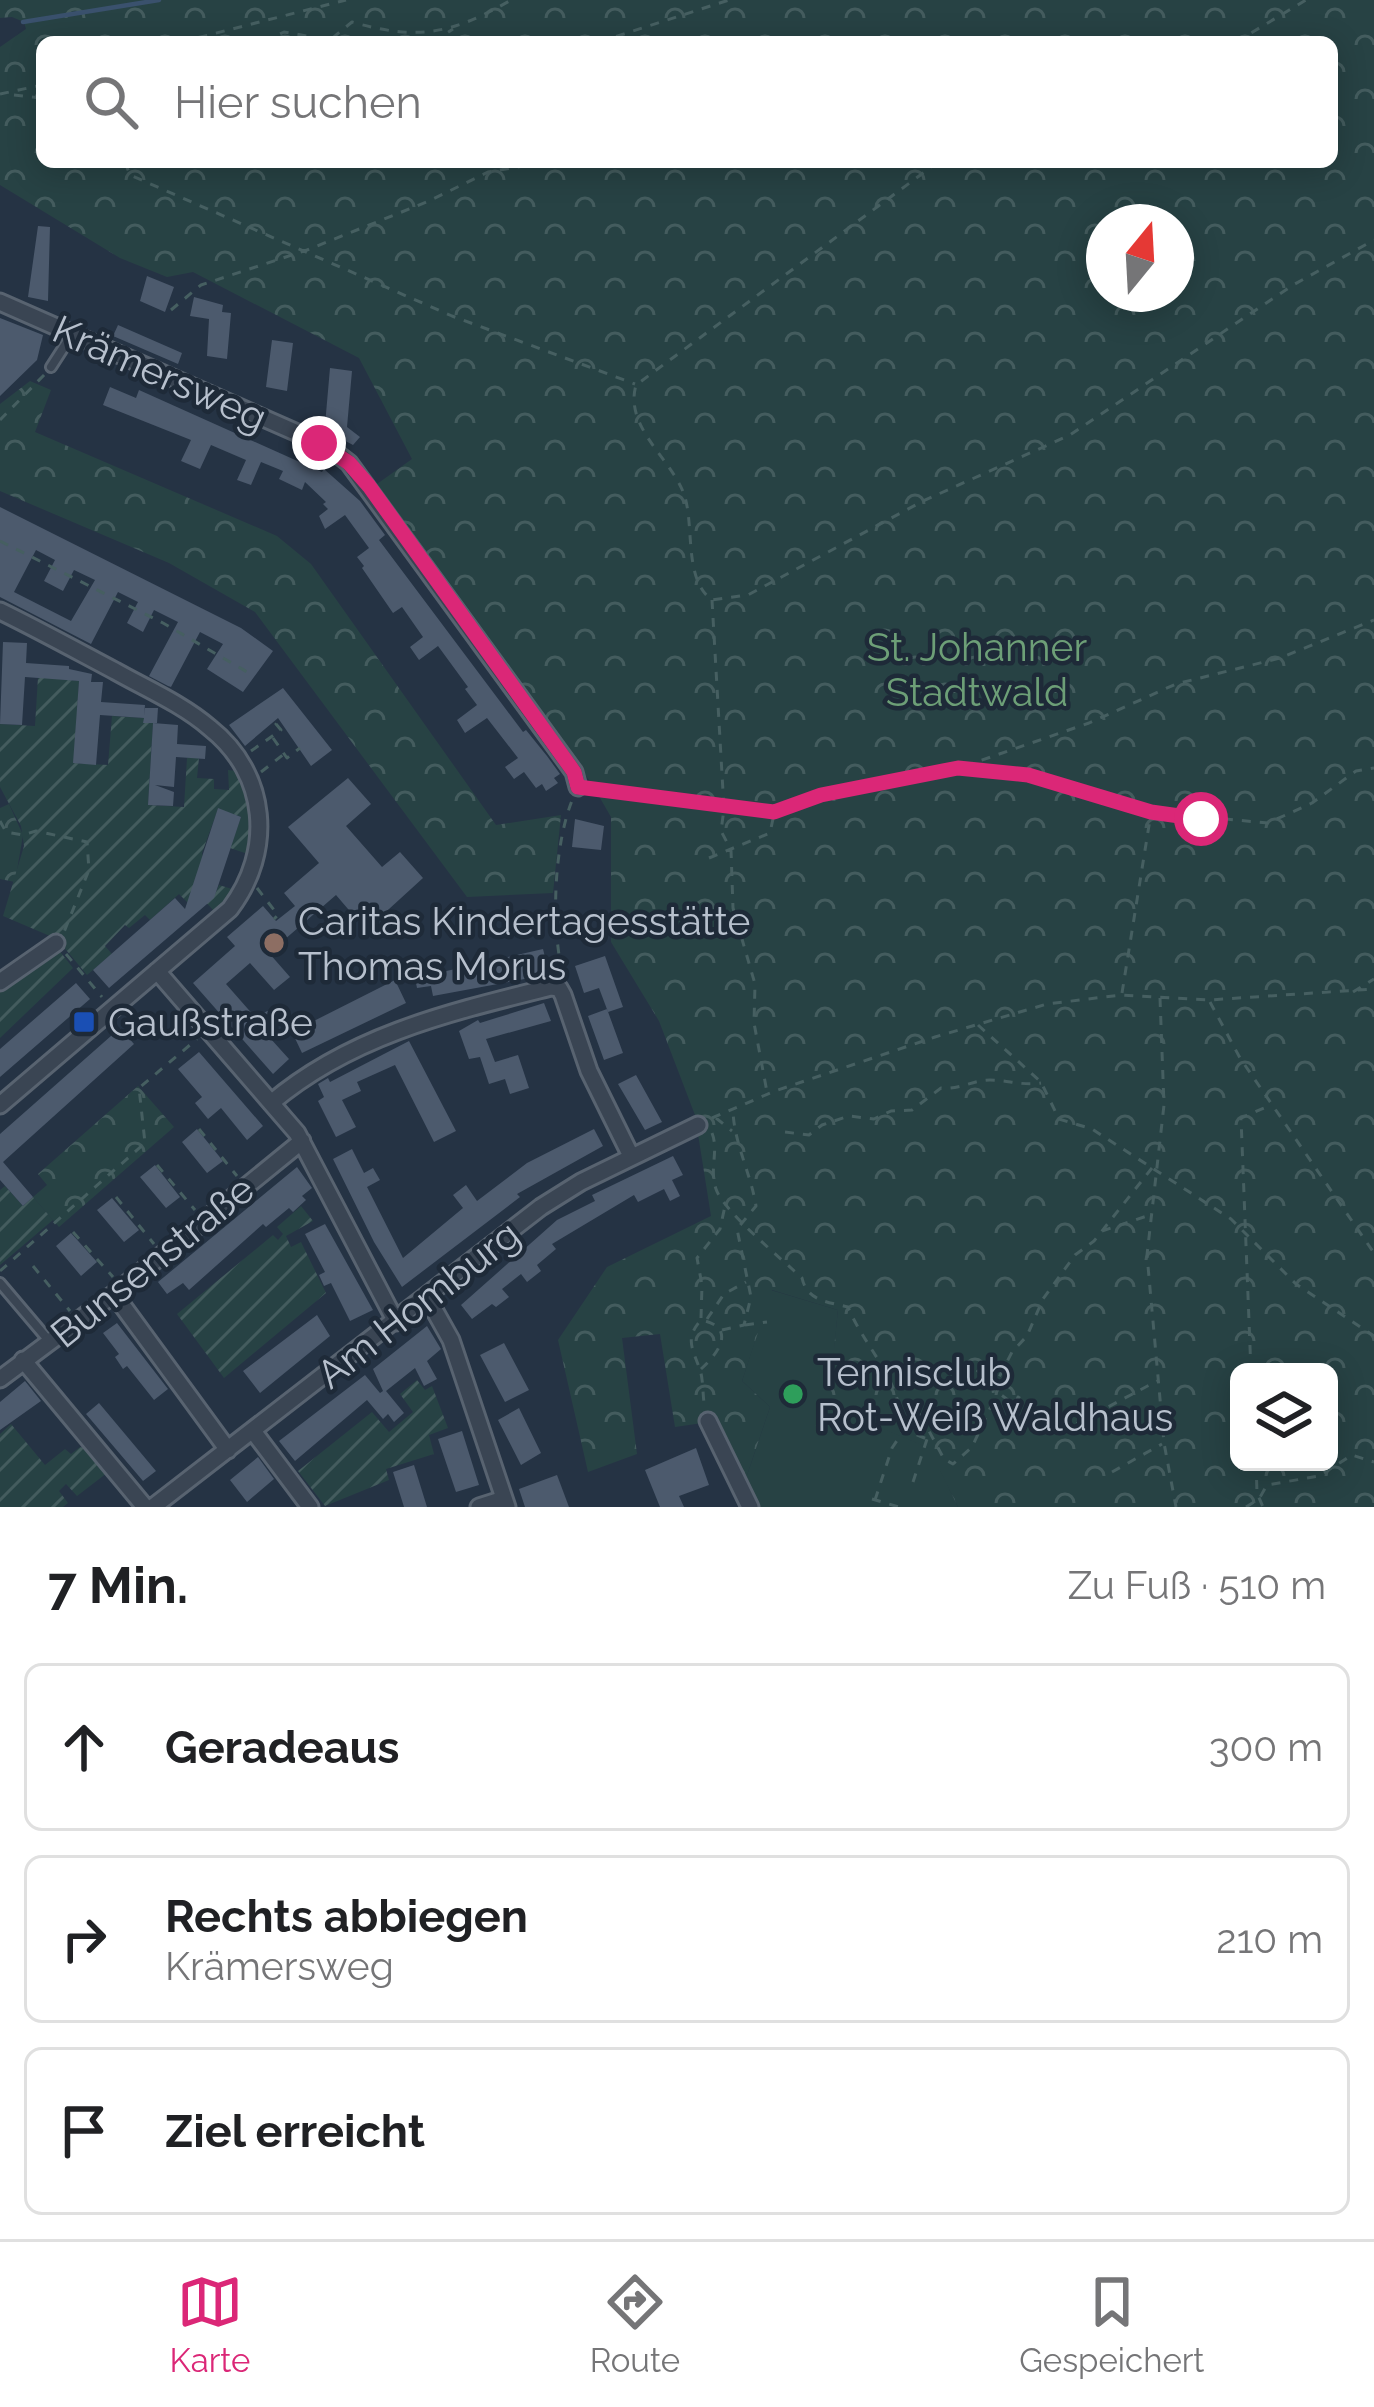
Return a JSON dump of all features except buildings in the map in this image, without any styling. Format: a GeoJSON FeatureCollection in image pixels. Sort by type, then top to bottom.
{"type":"FeatureCollection","features":[{"type":"Feature","properties":{"kind":"street","name":"Krämersweg"},"geometry":{"type":"LineString","coordinates":[[0,302],[327,446],[349,463],[574,772],[578,787]]}},
{"type":"Feature","properties":{"kind":"street"},"geometry":{"type":"LineString","coordinates":[[0,611],[186,711],[223,739],[250,780],[261,832],[249,879],[230,909],[0,1105]]}},
{"type":"Feature","properties":{"kind":"street"},"geometry":{"type":"LineString","coordinates":[[0,982],[56,943]]}},
{"type":"Feature","properties":{"kind":"street"},"geometry":{"type":"LineString","coordinates":[[157,971],[302,1141],[395,1322]]}},
{"type":"Feature","properties":{"kind":"street"},"geometry":{"type":"LineString","coordinates":[[271,1103],[315,1070],[416,1022],[551,986],[563,994],[589,1071],[631,1156]]}},
{"type":"Feature","properties":{"kind":"street","name":"Am Homburg"},"geometry":{"type":"LineString","coordinates":[[155,1506],[541,1207],[631,1156],[703,1123]]}},
{"type":"Feature","properties":{"kind":"street","name":"Bunsenstraße"},"geometry":{"type":"LineString","coordinates":[[0,1379],[79,1322],[302,1141]]}},
{"type":"Feature","properties":{"kind":"street"},"geometry":{"type":"LineString","coordinates":[[118,1291],[228,1450]]}},
{"type":"Feature","properties":{"kind":"street"},"geometry":{"type":"LineString","coordinates":[[427,1297],[451,1340],[506,1503],[479,1507]]}},
{"type":"Feature","properties":{"kind":"street"},"geometry":{"type":"LineString","coordinates":[[23,1360],[155,1506]]}},
{"type":"Feature","properties":{"kind":"street"},"geometry":{"type":"LineString","coordinates":[[708,1421],[750,1507]]}},
{"type":"Feature","properties":{"kind":"street"},"geometry":{"type":"LineString","coordinates":[[253,1431],[310,1507]]}},
{"type":"Feature","properties":{"kind":"lane"},"geometry":{"type":"LineString","coordinates":[[51,368],[72,335]]}},
{"type":"Feature","properties":{"kind":"lane"},"geometry":{"type":"LineString","coordinates":[[0,1282],[51,1343]]}},
{"type":"Feature","properties":{"kind":"path"},"geometry":{"type":"LineString","coordinates":[[205,36],[346,0]]}},
{"type":"Feature","properties":{"kind":"path"},"geometry":{"type":"LineString","coordinates":[[442,36],[511,0]]}},
{"type":"Feature","properties":{"kind":"path"},"geometry":{"type":"LineString","coordinates":[[618,36],[730,0]]}},
{"type":"Feature","properties":{"kind":"path"},"geometry":{"type":"LineString","coordinates":[[1246,36],[1301,1]]}},
{"type":"Feature","properties":{"kind":"path"},"geometry":{"type":"LineString","coordinates":[[335,36],[352,22],[397,35],[454,28]]}},
{"type":"Feature","properties":{"kind":"path"},"geometry":{"type":"LineString","coordinates":[[276,36],[284,32],[307,36]]}},
{"type":"Feature","properties":{"kind":"path"},"geometry":{"type":"LineString","coordinates":[[13,94],[36,87]]}},
{"type":"Feature","properties":{"kind":"path"},"geometry":{"type":"LineString","coordinates":[[0,94],[36,97]]}},
{"type":"Feature","properties":{"kind":"path"},"geometry":{"type":"LineString","coordinates":[[127,168],[130,175],[452,316],[636,385]]}},
{"type":"Feature","properties":{"kind":"path"},"geometry":{"type":"LineString","coordinates":[[171,310],[201,285],[307,250],[488,172],[512,168]]}},
{"type":"Feature","properties":{"kind":"path"},"geometry":{"type":"LineString","coordinates":[[767,1094],[754,1023],[755,984],[733,908],[731,850],[721,831],[724,808],[712,601],[698,586],[690,513],[678,479],[634,411],[636,385],[930,168]]}},
{"type":"Feature","properties":{"kind":"path"},"geometry":{"type":"LineString","coordinates":[[712,601],[748,595],[922,501],[1070,435],[1293,285],[1374,240]]}},
{"type":"Feature","properties":{"kind":"path"},"geometry":{"type":"LineString","coordinates":[[0,420],[51,368]]}},
{"type":"Feature","properties":{"kind":"path"},"geometry":{"type":"LineString","coordinates":[[0,408],[6,414]]}},
{"type":"Feature","properties":{"kind":"path"},"geometry":{"type":"LineString","coordinates":[[0,541],[163,623],[254,676]]}},
{"type":"Feature","properties":{"kind":"path"},"geometry":{"type":"LineString","coordinates":[[563,974],[554,934],[565,817],[578,787],[774,812],[821,795],[958,768],[1089,723],[1176,684],[1280,658],[1374,620]]}},
{"type":"Feature","properties":{"kind":"path"},"geometry":{"type":"LineString","coordinates":[[240,760],[280,730],[276,724],[283,718]]}},
{"type":"Feature","properties":{"kind":"path"},"geometry":{"type":"LineString","coordinates":[[258,733],[264,742]]}},
{"type":"Feature","properties":{"kind":"path"},"geometry":{"type":"LineString","coordinates":[[272,736],[287,758],[300,748]]}},
{"type":"Feature","properties":{"kind":"path"},"geometry":{"type":"LineString","coordinates":[[250,780],[284,754]]}},
{"type":"Feature","properties":{"kind":"path"},"geometry":{"type":"LineString","coordinates":[[958,768],[1028,775],[1151,812],[1268,823],[1312,803],[1356,771],[1374,768]]}},
{"type":"Feature","properties":{"kind":"path"},"geometry":{"type":"LineString","coordinates":[[709,858],[770,833],[774,812]]}},
{"type":"Feature","properties":{"kind":"path"},"geometry":{"type":"LineString","coordinates":[[1121,995],[1151,812]]}},
{"type":"Feature","properties":{"kind":"path"},"geometry":{"type":"LineString","coordinates":[[0,820],[6,832],[36,831],[87,842],[89,869],[56,943],[111,1008]]}},
{"type":"Feature","properties":{"kind":"path"},"geometry":{"type":"LineString","coordinates":[[256,887],[278,915],[274,919]]}},
{"type":"Feature","properties":{"kind":"path"},"geometry":{"type":"LineString","coordinates":[[1352,993],[1374,979]]}},
{"type":"Feature","properties":{"kind":"path"},"geometry":{"type":"LineString","coordinates":[[734,1132],[715,1117],[767,1094],[1047,1004],[1121,995],[1209,1000],[1374,989]]}},
{"type":"Feature","properties":{"kind":"path"},"geometry":{"type":"LineString","coordinates":[[1160,996],[1164,1105],[1147,1255],[1164,1443],[1176,1507]]}},
{"type":"Feature","properties":{"kind":"path"},"geometry":{"type":"LineString","coordinates":[[1209,1000],[1240,1058],[1374,1253]]}},
{"type":"Feature","properties":{"kind":"path"},"geometry":{"type":"LineString","coordinates":[[976,1024],[1041,1082],[1059,1119],[1092,1129],[1231,1219],[1296,1284],[1374,1336]]}},
{"type":"Feature","properties":{"kind":"path"},"geometry":{"type":"LineString","coordinates":[[0,1270],[145,1143],[139,1088],[189,1046]]}},
{"type":"Feature","properties":{"kind":"path"},"geometry":{"type":"LineString","coordinates":[[785,1132],[802,1136],[849,1116],[874,1119],[891,1111],[912,1110],[941,1088],[955,1090],[989,1080],[1041,1082]]}},
{"type":"Feature","properties":{"kind":"path"},"geometry":{"type":"LineString","coordinates":[[1251,1363],[1241,1118],[1273,1104]]}},
{"type":"Feature","properties":{"kind":"path"},"geometry":{"type":"LineString","coordinates":[[734,1108],[734,1132],[751,1176],[756,1206],[737,1229],[751,1297],[744,1325]]}},
{"type":"Feature","properties":{"kind":"path"},"geometry":{"type":"LineString","coordinates":[[703,1123],[716,1144],[711,1161],[714,1185],[725,1204],[802,1278],[804,1289],[814,1297],[848,1307],[859,1333],[887,1371],[901,1420],[929,1431],[944,1459],[953,1463],[972,1447],[994,1400],[993,1389],[1012,1352],[1028,1336],[1043,1299],[1075,1255],[1154,1170]]}},
{"type":"Feature","properties":{"kind":"path"},"geometry":{"type":"LineString","coordinates":[[200,1129],[246,1186]]}},
{"type":"Feature","properties":{"kind":"path"},"geometry":{"type":"LineString","coordinates":[[157,1165],[204,1221]]}},
{"type":"Feature","properties":{"kind":"path"},"geometry":{"type":"LineString","coordinates":[[116,1197],[162,1255]]}},
{"type":"Feature","properties":{"kind":"path"},"geometry":{"type":"LineString","coordinates":[[703,1321],[697,1258],[720,1229],[725,1204]]}},
{"type":"Feature","properties":{"kind":"path"},"geometry":{"type":"LineString","coordinates":[[1101,1232],[1151,1214]]}},
{"type":"Feature","properties":{"kind":"path"},"geometry":{"type":"LineString","coordinates":[[73,1232],[118,1291]]}},
{"type":"Feature","properties":{"kind":"path"},"geometry":{"type":"LineString","coordinates":[[33,1266],[79,1322]]}},
{"type":"Feature","properties":{"kind":"path"},"geometry":{"type":"LineString","coordinates":[[708,1421],[701,1370],[690,1345],[694,1327],[724,1294],[746,1282]]}},
{"type":"Feature","properties":{"kind":"path"},"geometry":{"type":"LineString","coordinates":[[703,1321],[722,1330],[767,1322]]}},
{"type":"Feature","properties":{"kind":"path"},"geometry":{"type":"LineString","coordinates":[[701,1370],[718,1354],[722,1330]]}},
{"type":"Feature","properties":{"kind":"path"},"geometry":{"type":"LineString","coordinates":[[977,1370],[1016,1405],[1018,1397],[1054,1418],[1076,1424],[1146,1383],[1159,1381]]}},
{"type":"Feature","properties":{"kind":"path"},"geometry":{"type":"LineString","coordinates":[[894,1506],[873,1499],[892,1448],[904,1430],[927,1439]]}},
{"type":"Feature","properties":{"kind":"path"},"geometry":{"type":"LineString","coordinates":[[913,1482],[929,1431]]}},
{"type":"Feature","properties":{"kind":"path"},"geometry":{"type":"LineString","coordinates":[[1112,1472],[1164,1443]]}},
{"type":"Feature","properties":{"kind":"path"},"geometry":{"type":"LineString","coordinates":[[1246,1507],[1259,1499],[1267,1485],[1318,1477],[1352,1455],[1374,1462]]}},
{"type":"Feature","properties":{"kind":"path"},"geometry":{"type":"LineString","coordinates":[[1257,1471],[1263,1507]]}},
{"type":"Feature","properties":{"kind":"green space","name":"St. Johanner Stadtwald"},"geometry":{"type":"Polygon","coordinates":[[[0,0],[1374,0],[1374,1507],[958,1507],[929,1448],[828,1406],[838,1310],[772,1290],[742,1381],[770,1407],[745,1481],[716,1421],[675,1427],[660,1334],[622,1338],[637,1454],[588,1472],[558,1340],[607,1267],[711,1216],[695,1115],[659,1021],[611,942],[611,817],[377,484],[412,459],[359,358],[193,272],[167,277],[120,258],[0,185],[0,47],[26,29],[24,22],[0,18],[0,0]]]}},
{"type":"Feature","properties":{"kind":"green space"},"geometry":{"type":"Polygon","coordinates":[[[30,381],[51,390],[35,432],[277,536],[311,564],[496,825],[561,815],[553,893],[467,897],[255,612],[169,563],[0,491],[0,404],[30,381]]]}},
{"type":"Feature","properties":{"kind":"green space"},"geometry":{"type":"Polygon","coordinates":[[[38,677],[79,681],[74,763],[108,765],[112,716],[144,718],[144,723],[153,723],[148,805],[184,807],[187,758],[199,758],[197,778],[214,779],[214,789],[229,790],[228,770],[236,771],[249,811],[248,854],[230,848],[241,817],[218,809],[202,853],[215,894],[219,885],[232,889],[215,912],[199,895],[188,903],[179,894],[150,920],[145,915],[129,928],[125,925],[105,946],[112,954],[87,975],[57,939],[3,916],[24,846],[21,826],[0,787],[0,724],[35,726],[38,677]]]}},
{"type":"Feature","properties":{"kind":"green space"},"geometry":{"type":"Polygon","coordinates":[[[9,804],[23,835],[15,882],[0,879],[0,808],[9,804]]]}},
{"type":"Feature","properties":{"kind":"green space"},"geometry":{"type":"Polygon","coordinates":[[[58,949],[73,968],[0,1038],[0,991],[58,949]]]}},
{"type":"Feature","properties":{"kind":"green space"},"geometry":{"type":"Polygon","coordinates":[[[138,1086],[174,1127],[59,1227],[33,1197],[47,1185],[38,1174],[138,1086]]]}},
{"type":"Feature","properties":{"kind":"green space"},"geometry":{"type":"Polygon","coordinates":[[[5,1186],[23,1206],[33,1197],[53,1220],[0,1265],[0,1190],[5,1186]]]}},
{"type":"Feature","properties":{"kind":"green space"},"geometry":{"type":"Polygon","coordinates":[[[301,1206],[313,1221],[286,1236],[291,1247],[301,1242],[326,1293],[224,1378],[177,1314],[273,1235],[278,1240],[283,1234],[277,1227],[301,1206]]]}},
{"type":"Feature","properties":{"kind":"green space","name":"Tennisclub Rot-Weiß Waldhaus"},"geometry":{"type":"Polygon","coordinates":[[[771,1290],[838,1310],[829,1406],[930,1448],[958,1507],[758,1507],[745,1481],[770,1407],[742,1381],[771,1290]]]}},
{"type":"Feature","properties":{"kind":"green space"},"geometry":{"type":"Polygon","coordinates":[[[417,1380],[425,1390],[432,1386],[448,1428],[429,1435],[434,1454],[386,1469],[389,1480],[325,1506],[298,1471],[372,1412],[389,1432],[413,1412],[400,1394],[417,1380]]]}},
{"type":"Feature","properties":{"kind":"green space"},"geometry":{"type":"Polygon","coordinates":[[[11,1424],[45,1465],[65,1449],[71,1454],[80,1447],[107,1473],[77,1496],[66,1484],[59,1491],[68,1503],[63,1507],[0,1507],[0,1434],[11,1424]]]}},
{"type":"Feature","properties":{"kind":"waterway"},"geometry":{"type":"LineString","coordinates":[[23,22],[159,0]]}},
{"type":"Feature","properties":{"kind":"place","name":"Caritas Kindertagesstätte Thomas Morus"},"geometry":{"type":"Point","coordinates":[274,943]}},
{"type":"Feature","properties":{"kind":"place","name":"Gaußstraße"},"geometry":{"type":"Point","coordinates":[84,1022]}},
{"type":"Feature","properties":{"kind":"place","name":"Tennisclub Rot-Weiß Waldhaus"},"geometry":{"type":"Point","coordinates":[793,1394]}},
{"type":"Feature","properties":{"kind":"route"},"geometry":{"type":"LineString","coordinates":[[319,443],[349,463],[369,486],[574,772],[578,787],[774,812],[821,795],[958,768],[1028,775],[1151,812],[1201,819]]}}]}
